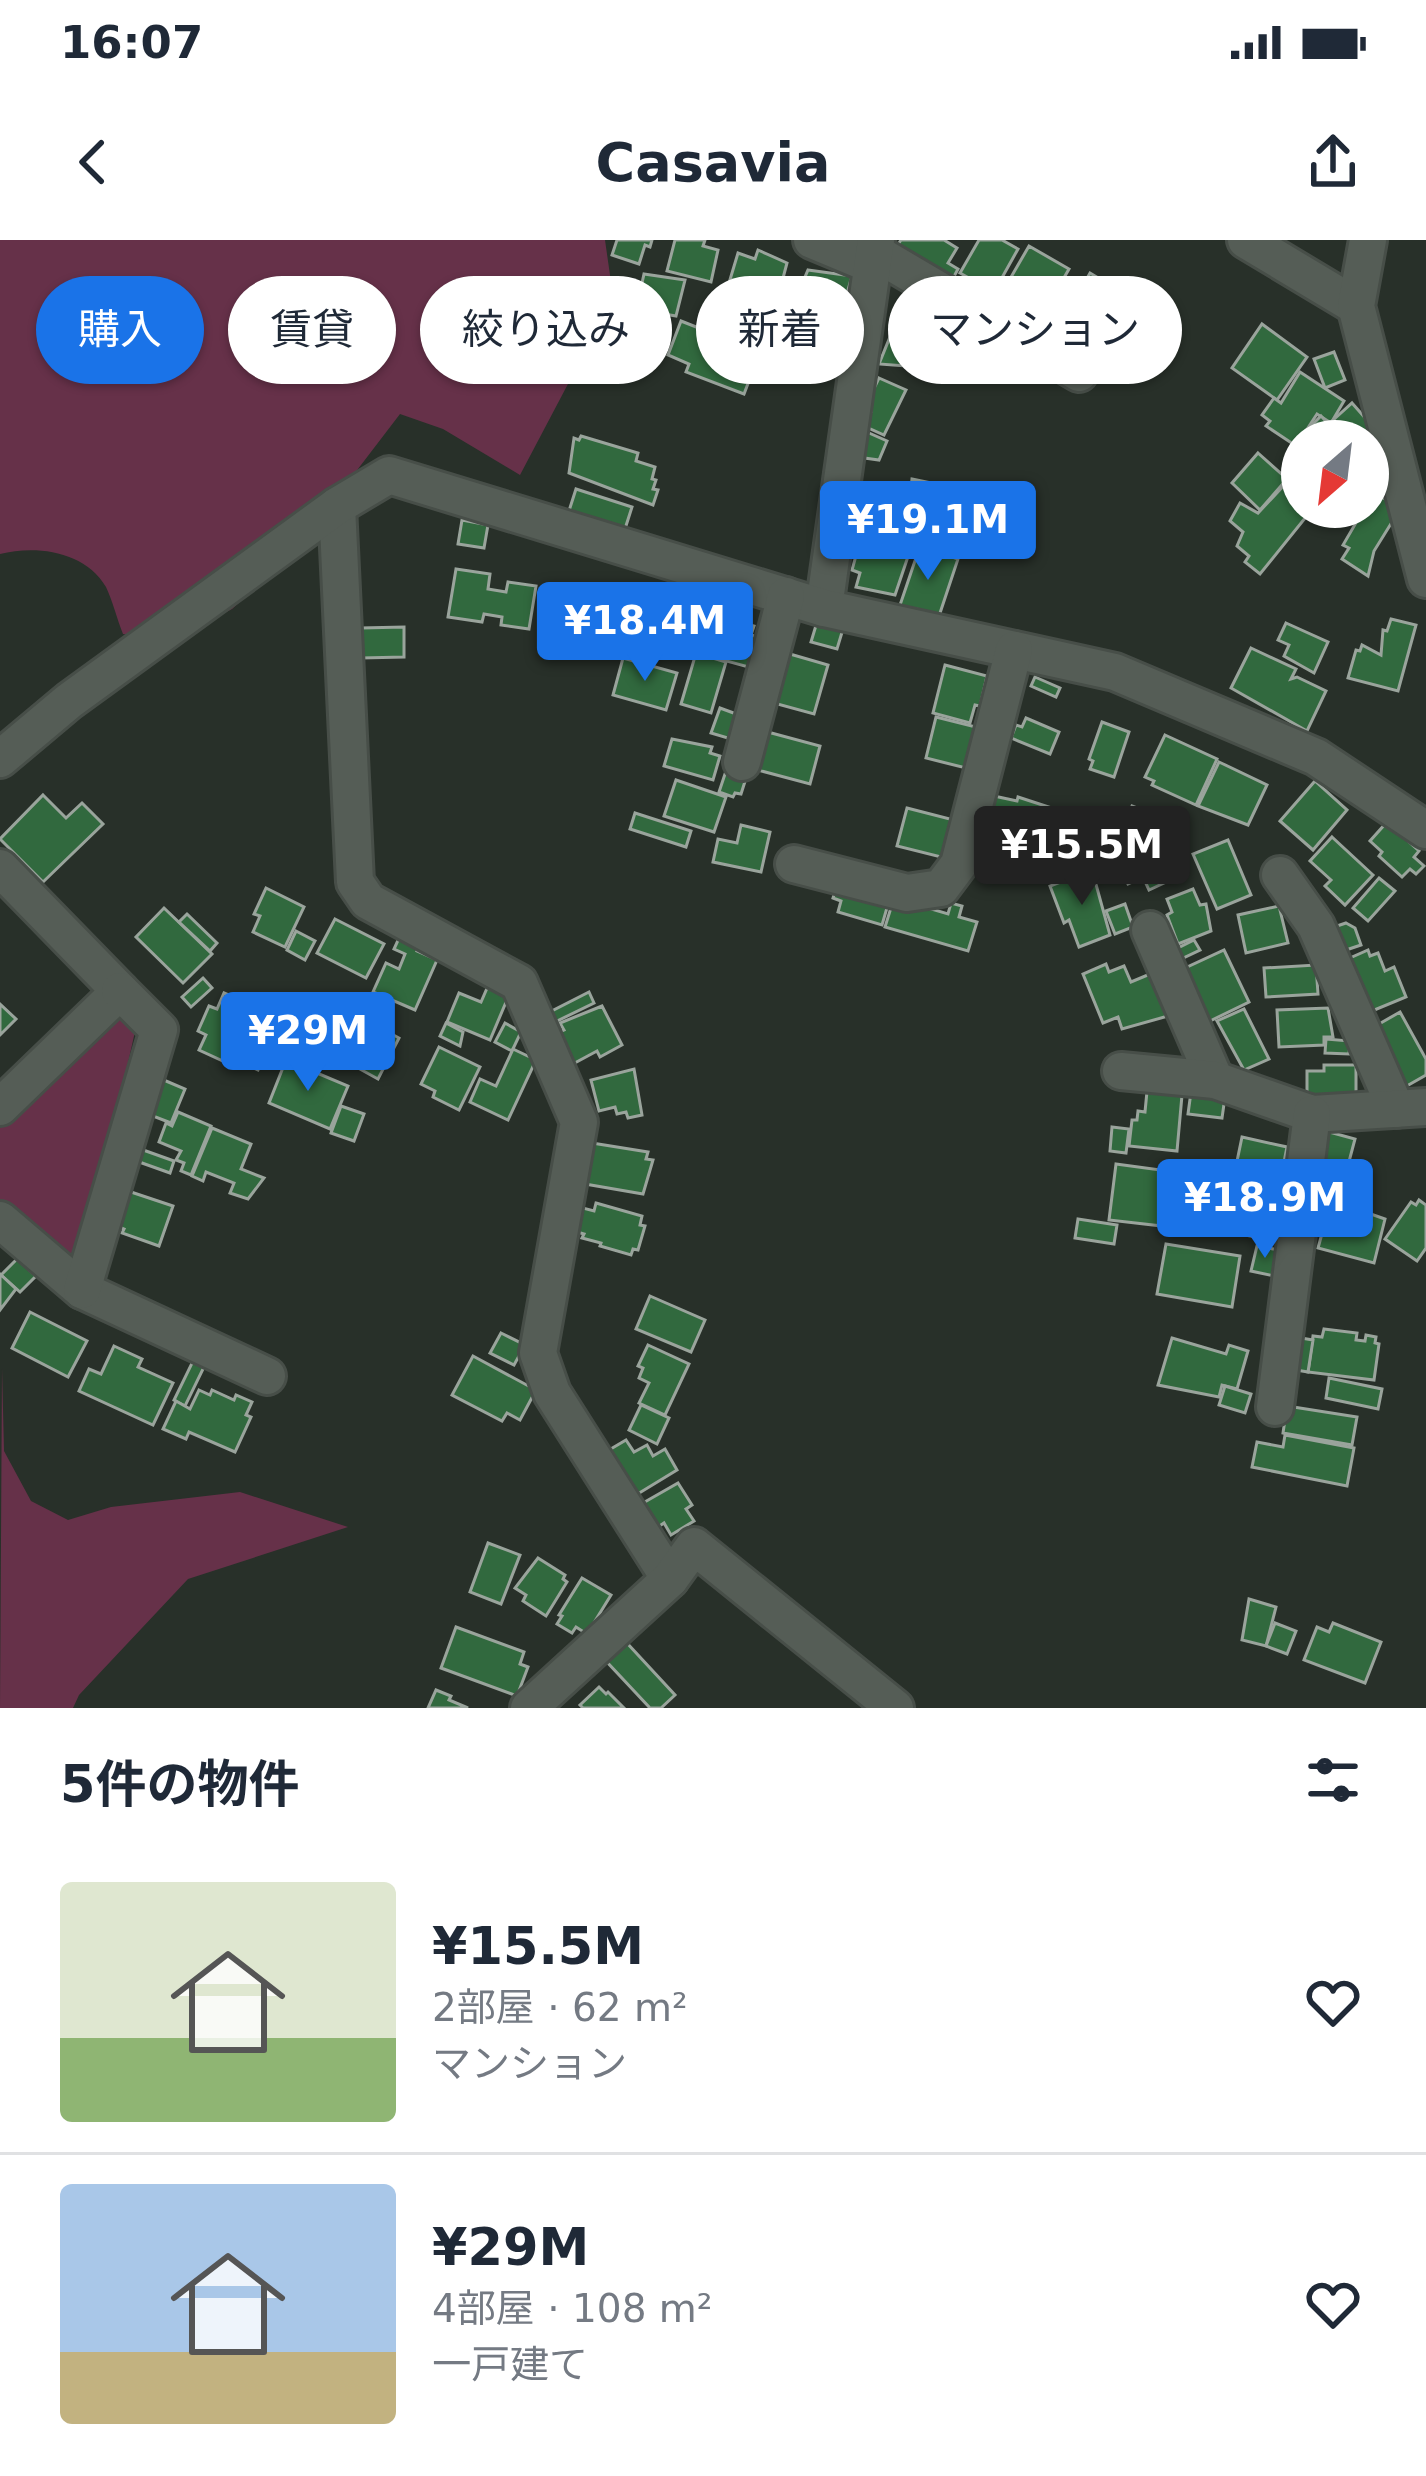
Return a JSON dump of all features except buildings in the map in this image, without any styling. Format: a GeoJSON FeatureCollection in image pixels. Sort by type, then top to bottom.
{"type":"FeatureCollection","features":[{"type":"Feature","properties":{"kind":"street"},"geometry":{"type":"LineString","coordinates":[[812,240],[874,253],[913,276]]}},
{"type":"Feature","properties":{"kind":"street"},"geometry":{"type":"LineString","coordinates":[[1246,240],[1356,306]]}},
{"type":"Feature","properties":{"kind":"street"},"geometry":{"type":"LineString","coordinates":[[1368,240],[1356,306],[1426,578]]}},
{"type":"Feature","properties":{"kind":"street"},"geometry":{"type":"LineString","coordinates":[[824,608],[874,253]]}},
{"type":"Feature","properties":{"kind":"street"},"geometry":{"type":"LineString","coordinates":[[0,759],[35,726],[337,506],[389,475],[824,608],[1115,672],[1316,757],[1426,830]]}},
{"type":"Feature","properties":{"kind":"street"},"geometry":{"type":"LineString","coordinates":[[337,506],[355,882],[368,901],[519,983],[579,1122],[538,1353],[552,1393],[670,1579]]}},
{"type":"Feature","properties":{"kind":"street"},"geometry":{"type":"LineString","coordinates":[[742,763],[786,596]]}},
{"type":"Feature","properties":{"kind":"street"},"geometry":{"type":"LineString","coordinates":[[794,864],[907,893],[941,888],[959,864],[1015,650]]}},
{"type":"Feature","properties":{"kind":"street"},"geometry":{"type":"LineString","coordinates":[[0,868],[158,1030],[82,1290]]}},
{"type":"Feature","properties":{"kind":"street"},"geometry":{"type":"LineString","coordinates":[[1120,1071],[1215,1079],[1312,1114],[1411,1108],[1316,926],[1280,875]]}},
{"type":"Feature","properties":{"kind":"street"},"geometry":{"type":"LineString","coordinates":[[1150,930],[1215,1079]]}},
{"type":"Feature","properties":{"kind":"street"},"geometry":{"type":"LineString","coordinates":[[0,1107],[119,991]]}},
{"type":"Feature","properties":{"kind":"street"},"geometry":{"type":"LineString","coordinates":[[1275,1407],[1312,1114]]}},
{"type":"Feature","properties":{"kind":"street"},"geometry":{"type":"LineString","coordinates":[[0,1220],[82,1290],[266,1376]]}},
{"type":"Feature","properties":{"kind":"street"},"geometry":{"type":"LineString","coordinates":[[529,1708],[670,1579],[694,1546],[895,1708]]}},
{"type":"Feature","properties":{"kind":"shaded area"},"geometry":{"type":"Polygon","coordinates":[[[0,240],[605,240],[610,276],[420,276],[420,384],[568,384],[520,475],[443,429],[400,414],[296,550],[232,609],[172,640],[123,634],[106,587],[73,558],[29,550],[0,554],[0,240]]]}},
{"type":"Feature","properties":{"kind":"shaded area"},"geometry":{"type":"Polygon","coordinates":[[[112,1015],[125,1017],[136,1027],[82,1270],[71,1270],[0,1201],[0,1128],[112,1015]]]}},
{"type":"Feature","properties":{"kind":"shaded area"},"geometry":{"type":"Polygon","coordinates":[[[2,1368],[4,1451],[31,1501],[68,1520],[111,1507],[240,1492],[348,1527],[188,1579],[79,1695],[73,1708],[0,1708],[2,1368]]]}}]}
